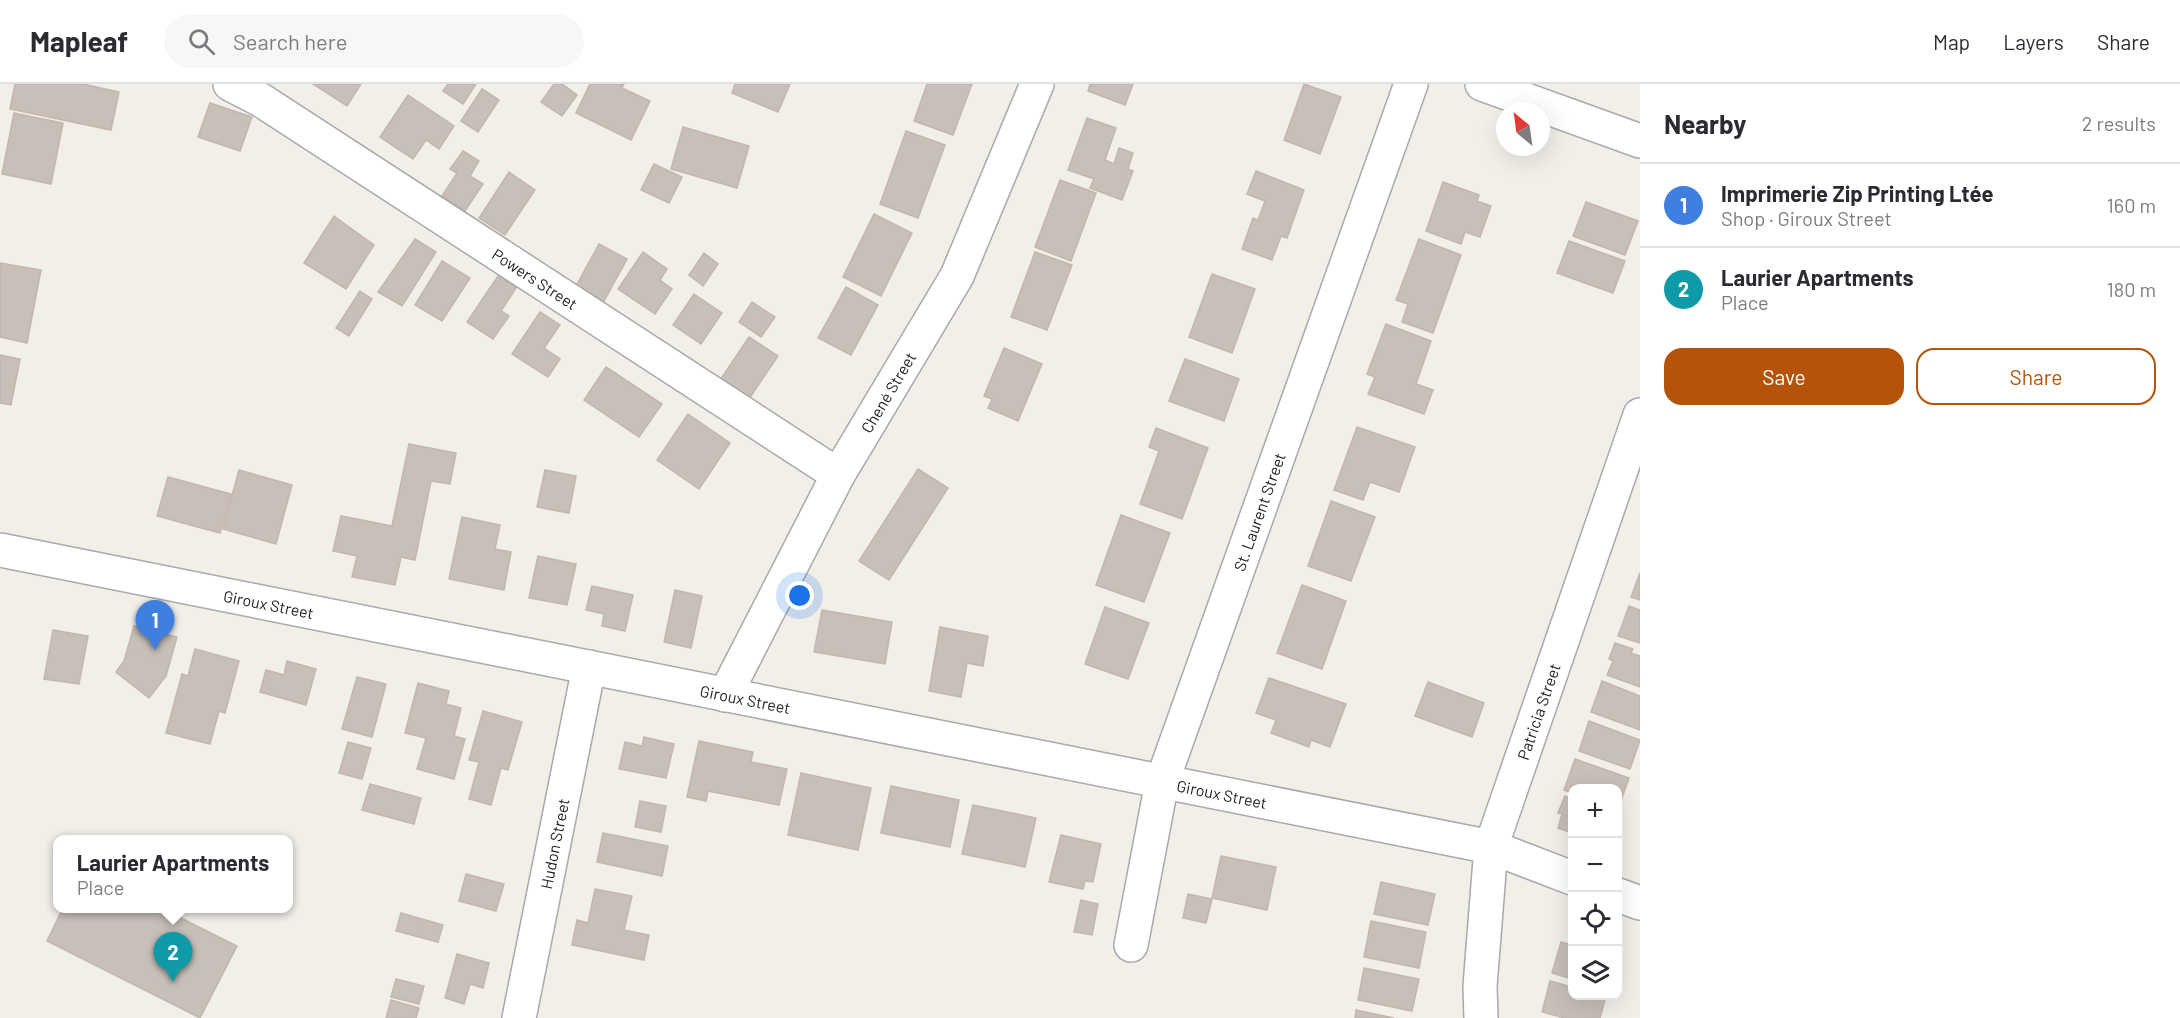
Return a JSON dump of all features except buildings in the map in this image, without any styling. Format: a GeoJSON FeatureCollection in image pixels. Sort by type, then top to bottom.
{"type":"FeatureCollection","features":[{"type":"Feature","properties":{"kind":"street","name":"Powers Street"},"geometry":{"type":"LineString","coordinates":[[230,84],[261,100],[838,475]]}},
{"type":"Feature","properties":{"kind":"street","name":"Chené Street"},"geometry":{"type":"LineString","coordinates":[[725,695],[838,475],[957,276],[1037,84]]}},
{"type":"Feature","properties":{"kind":"street","name":"St. Laurent Street"},"geometry":{"type":"LineString","coordinates":[[1131,945],[1162,782],[1411,84]]}},
{"type":"Feature","properties":{"kind":"street"},"geometry":{"type":"LineString","coordinates":[[1482,84],[1640,141]]}},
{"type":"Feature","properties":{"kind":"street","name":"Patricia Street"},"geometry":{"type":"LineString","coordinates":[[1481,1018],[1480,986],[1491,848],[1640,415]]}},
{"type":"Feature","properties":{"kind":"street","name":"Giroux Street"},"geometry":{"type":"LineString","coordinates":[[0,550],[1491,848],[1568,877]]}},
{"type":"Feature","properties":{"kind":"street","name":"Hudon Street"},"geometry":{"type":"LineString","coordinates":[[519,1018],[589,668]]}},
{"type":"Feature","properties":{"kind":"street"},"geometry":{"type":"LineString","coordinates":[[1622,897],[1640,903]]}},
{"type":"Feature","properties":{"kind":"place","name":"Imprimerie Zip Printing Ltée"},"geometry":{"type":"Point","coordinates":[155,650]}},
{"type":"Feature","properties":{"kind":"place","name":"Laurier Apartments"},"geometry":{"type":"Point","coordinates":[173,982]}}]}
